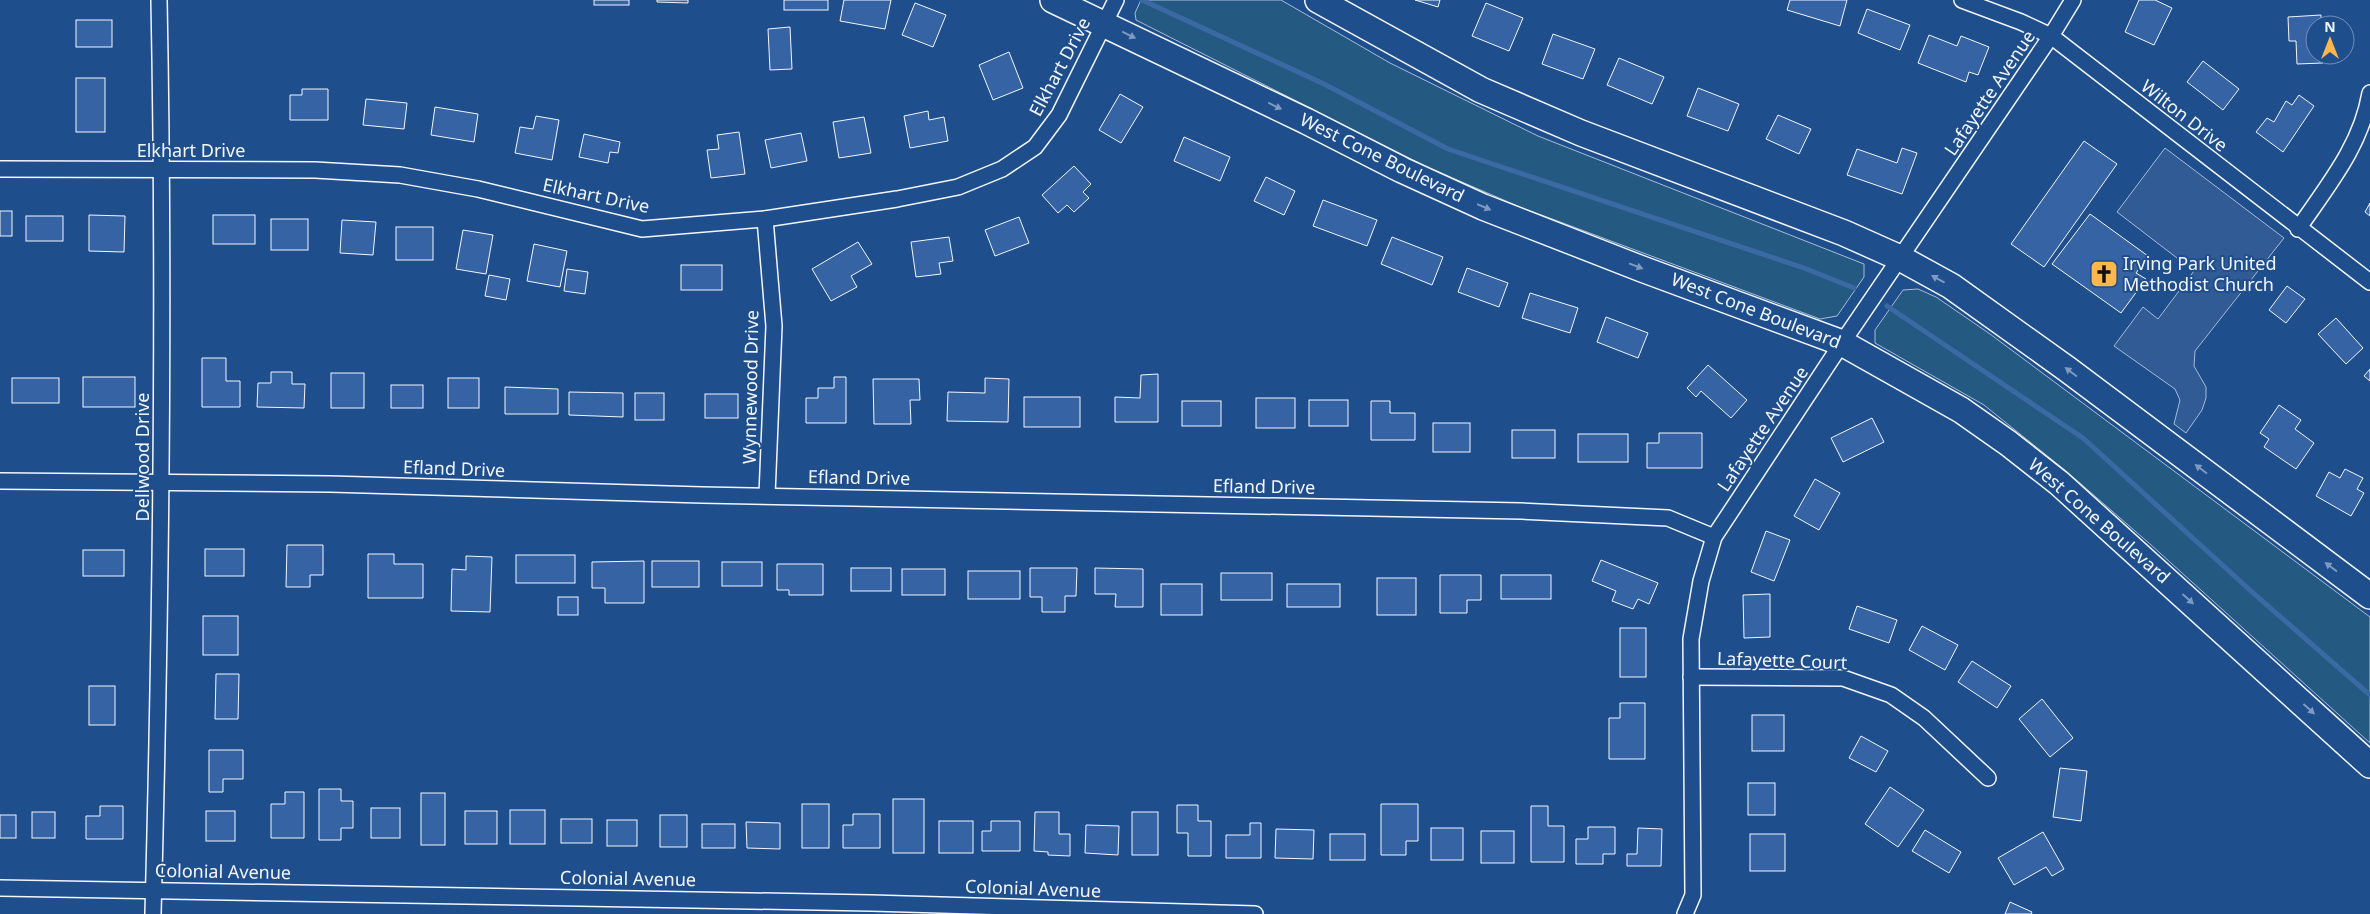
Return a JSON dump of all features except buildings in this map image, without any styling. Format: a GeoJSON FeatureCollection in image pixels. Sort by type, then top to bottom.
{"type":"FeatureCollection","features":[{"type":"Feature","properties":{"kind":"main road","name":"West Cone Boulevard"},"geometry":{"type":"LineString","coordinates":[[1053,0],[1402,170],[1483,207],[1642,269],[1842,343],[1961,410],[2037,466],[2112,530],[2370,765]]}},
{"type":"Feature","properties":{"kind":"main road"},"geometry":{"type":"LineString","coordinates":[[1318,0],[1490,94],[1581,134],[1761,200],[1900,258],[1951,286],[2370,596]]}},
{"type":"Feature","properties":{"kind":"street","name":"Dellwood Drive"},"geometry":{"type":"LineString","coordinates":[[153,914],[162,483],[162,169],[159,0]]}},
{"type":"Feature","properties":{"kind":"street","name":"Elkhart Drive"},"geometry":{"type":"LineString","coordinates":[[0,168],[315,170],[400,175],[478,189],[642,229],[765,219],[897,200],[958,186],[1002,170],[1035,147],[1059,115],[1116,0]]}},
{"type":"Feature","properties":{"kind":"street","name":"Wilton Drive"},"geometry":{"type":"LineString","coordinates":[[1962,0],[2021,22],[2051,36],[2298,229],[2370,282]]}},
{"type":"Feature","properties":{"kind":"street","name":"Lafayette Avenue"},"geometry":{"type":"LineString","coordinates":[[1684,914],[1693,895],[1691,639],[1701,581],[1714,537],[1842,343],[2051,36],[2073,0]]}},
{"type":"Feature","properties":{"kind":"street"},"geometry":{"type":"LineString","coordinates":[[2298,229],[2352,149],[2367,112],[2370,94]]}},
{"type":"Feature","properties":{"kind":"street","name":"Wynnewood Drive"},"geometry":{"type":"LineString","coordinates":[[765,219],[774,326],[767,495]]}},
{"type":"Feature","properties":{"kind":"street","name":"Efland Drive"},"geometry":{"type":"LineString","coordinates":[[0,481],[330,484],[1531,512],[1668,518],[1714,537]]}},
{"type":"Feature","properties":{"kind":"street","name":"Lafayette Court"},"geometry":{"type":"LineString","coordinates":[[1691,677],[1844,678],[1891,695],[1924,718],[1988,778]]}},
{"type":"Feature","properties":{"kind":"street","name":"Colonial Avenue"},"geometry":{"type":"LineString","coordinates":[[0,888],[154,890],[871,908],[1255,914]]}},
{"type":"Feature","properties":{"kind":"shaded area"},"geometry":{"type":"Polygon","coordinates":[[[1141,0],[1281,0],[1390,63],[1538,136],[1864,264],[1864,277],[1837,316],[1820,319],[1520,207],[1427,167],[1136,20],[1135,13],[1141,0]]]}},
{"type":"Feature","properties":{"kind":"shaded area"},"geometry":{"type":"Polygon","coordinates":[[[2165,148],[2284,238],[2195,351],[2194,366],[2206,387],[2206,398],[2202,410],[2186,433],[2174,424],[2180,400],[2175,389],[2114,346],[2143,307],[2158,319],[2194,271],[2117,212],[2165,148]]]}},
{"type":"Feature","properties":{"kind":"shaded area"},"geometry":{"type":"Polygon","coordinates":[[[1918,289],[1936,297],[1990,334],[2370,617],[2370,743],[2150,544],[2066,471],[1984,405],[1875,343],[1875,330],[1903,290],[1918,289]]]}},
{"type":"Feature","properties":{"kind":"waterway"},"geometry":{"type":"LineString","coordinates":[[1142,0],[1324,84],[1448,149],[1804,268],[1854,288]]}},
{"type":"Feature","properties":{"kind":"waterway"},"geometry":{"type":"LineString","coordinates":[[1887,306],[2083,438],[2252,592],[2370,695]]}},
{"type":"Feature","properties":{"kind":"place","name":"Irving Park United Methodist Church"},"geometry":{"type":"Point","coordinates":[2104,274]}}]}
